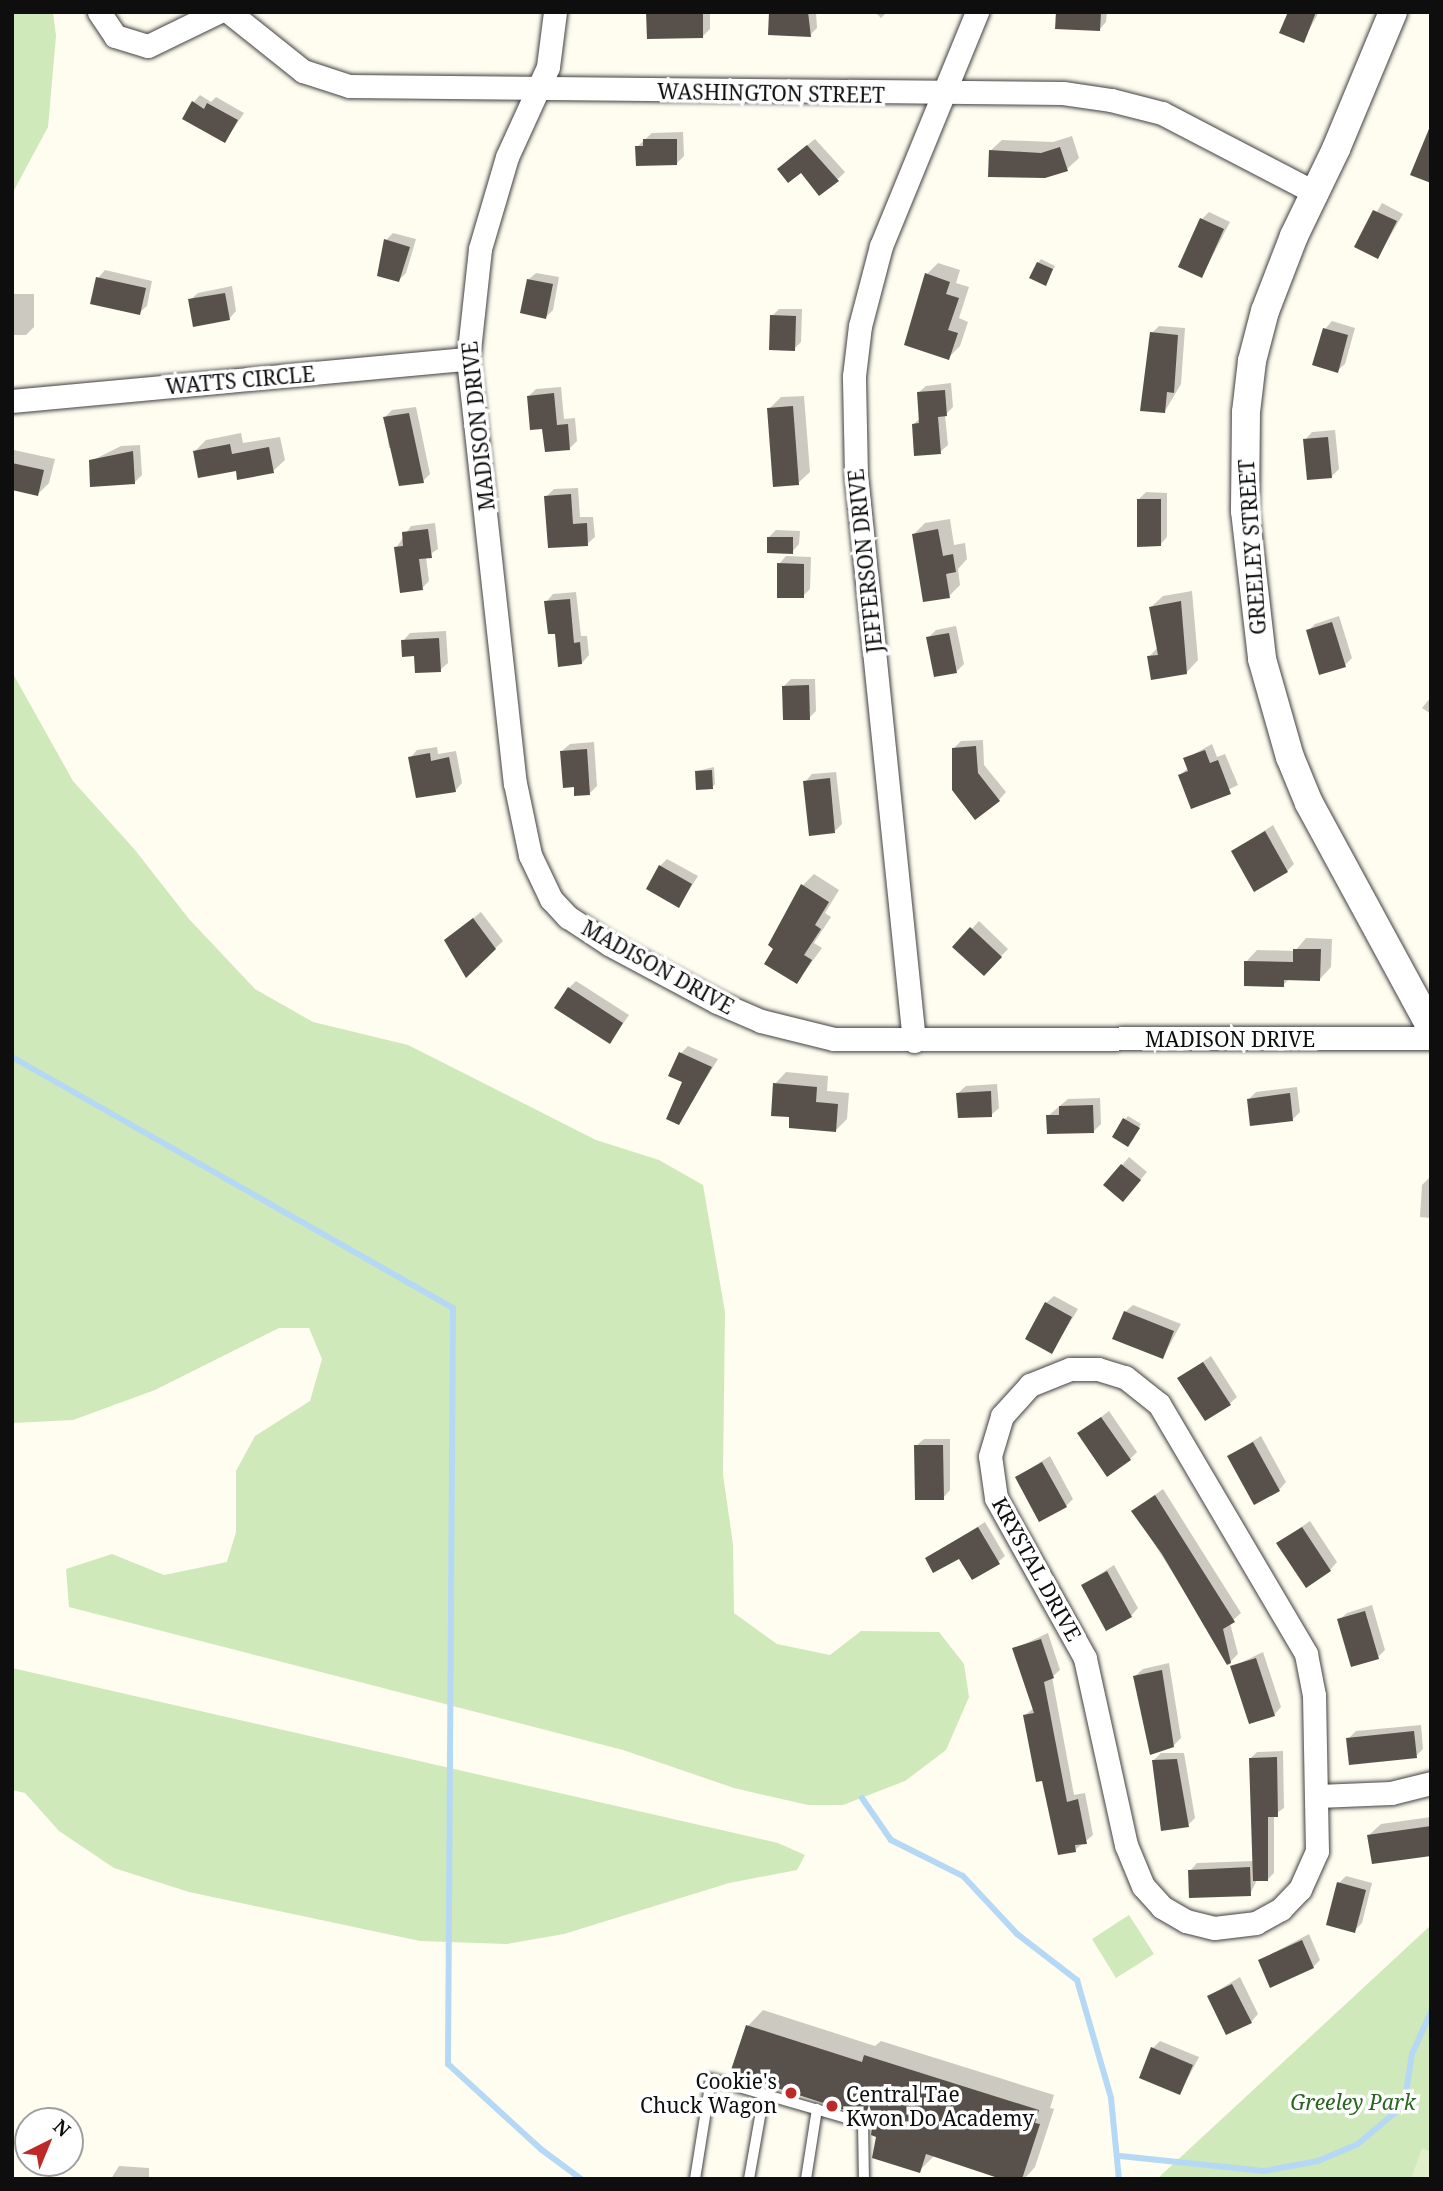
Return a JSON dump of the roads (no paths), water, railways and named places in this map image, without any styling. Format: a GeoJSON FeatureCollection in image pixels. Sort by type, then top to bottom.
{"type":"FeatureCollection","features":[{"type":"Feature","properties":{"kind":"street"},"geometry":{"type":"LineString","coordinates":[[99,12],[115,36],[148,46],[218,12]]}},
{"type":"Feature","properties":{"kind":"street","name":"WASHINGTON STREET"},"geometry":{"type":"LineString","coordinates":[[229,12],[282,57],[326,82],[537,90],[1063,93],[1124,103],[1162,113],[1316,193]]}},
{"type":"Feature","properties":{"kind":"street","name":"MADISON DRIVE"},"geometry":{"type":"LineString","coordinates":[[555,12],[548,67],[507,157],[480,249],[468,359],[515,783],[530,855],[551,899],[568,917],[609,944],[761,1021],[834,1040],[1431,1038]]}},
{"type":"Feature","properties":{"kind":"street","name":"JEFFERSON DRIVE"},"geometry":{"type":"LineString","coordinates":[[914,1041],[856,475],[854,376],[860,327],[881,246],[977,12]]}},
{"type":"Feature","properties":{"kind":"street","name":"GREELEY STREET"},"geometry":{"type":"LineString","coordinates":[[1393,12],[1316,193],[1283,260],[1252,361],[1245,475],[1254,609],[1273,709],[1304,791],[1431,1028]]}},
{"type":"Feature","properties":{"kind":"street","name":"WATTS CIRCLE"},"geometry":{"type":"LineString","coordinates":[[12,401],[468,359]]}},
{"type":"Feature","properties":{"kind":"street","name":"KRYSTAL DRIVE"},"geometry":{"type":"LineString","coordinates":[[1070,1369],[1098,1369],[1125,1377],[1158,1404],[1306,1654],[1314,1695],[1318,1796],[1319,1837],[1313,1864],[1296,1895],[1269,1917],[1228,1928],[1200,1925],[1174,1915],[1143,1886],[1126,1845],[1084,1658],[992,1485],[989,1456],[995,1429],[1009,1404],[1030,1385],[1070,1369]]}},
{"type":"Feature","properties":{"kind":"street"},"geometry":{"type":"LineString","coordinates":[[1318,1796],[1391,1793],[1431,1783]]}},
{"type":"Feature","properties":{"kind":"lane"},"geometry":{"type":"LineString","coordinates":[[695,2179],[711,2079],[863,2123],[864,2179]]}},
{"type":"Feature","properties":{"kind":"lane"},"geometry":{"type":"LineString","coordinates":[[749,2179],[764,2094]]}},
{"type":"Feature","properties":{"kind":"lane"},"geometry":{"type":"LineString","coordinates":[[807,2179],[817,2109]]}},
{"type":"Feature","properties":{"kind":"waterway"},"geometry":{"type":"LineString","coordinates":[[12,1057],[453,1308],[448,2064],[542,2150],[581,2179]]}},
{"type":"Feature","properties":{"kind":"waterway"},"geometry":{"type":"LineString","coordinates":[[862,1798],[891,1840],[963,1876],[1017,1934],[1077,1980],[1111,2098],[1119,2179]]}},
{"type":"Feature","properties":{"kind":"waterway"},"geometry":{"type":"LineString","coordinates":[[1120,2156],[1264,2171],[1318,2161],[1358,2144],[1404,2105],[1412,2054],[1431,2012]]}},
{"type":"Feature","properties":{"kind":"place","name":"Cookie's Chuck Wagon"},"geometry":{"type":"Point","coordinates":[791,2093]}},
{"type":"Feature","properties":{"kind":"place","name":"Central Tae Kwon Do Academy"},"geometry":{"type":"Point","coordinates":[832,2106]}},
{"type":"Feature","properties":{"kind":"park label","name":"Greeley Park"},"geometry":{"type":"Point","coordinates":[1353,2102]}}]}
